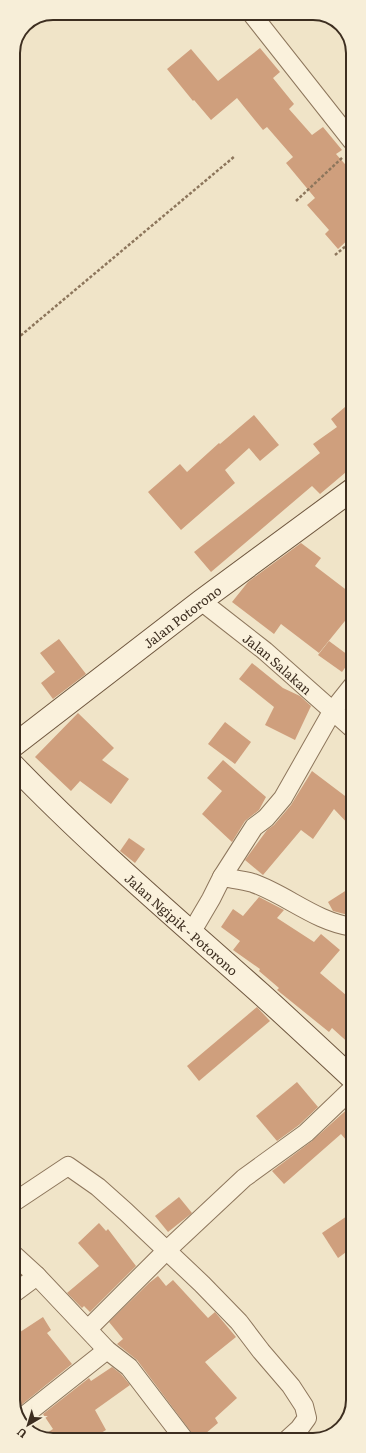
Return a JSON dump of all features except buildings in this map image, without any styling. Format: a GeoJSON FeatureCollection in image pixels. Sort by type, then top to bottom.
{"type":"FeatureCollection","features":[{"type":"Feature","properties":{"kind":"street"},"geometry":{"type":"LineString","coordinates":[[257,20],[346,142]]}},
{"type":"Feature","properties":{"kind":"street","name":"Jalan Potorono"},"geometry":{"type":"LineString","coordinates":[[20,741],[346,493]]}},
{"type":"Feature","properties":{"kind":"street","name":"Jalan Salakan"},"geometry":{"type":"LineString","coordinates":[[201,602],[265,650],[346,722]]}},
{"type":"Feature","properties":{"kind":"street"},"geometry":{"type":"LineString","coordinates":[[191,933],[222,877],[254,827],[266,818],[283,798],[333,710],[346,694]]}},
{"type":"Feature","properties":{"kind":"street","name":"Jalan Ngipik - Potorono"},"geometry":{"type":"LineString","coordinates":[[20,772],[130,878],[261,994],[346,1073]]}},
{"type":"Feature","properties":{"kind":"street"},"geometry":{"type":"LineString","coordinates":[[222,877],[252,883],[272,891],[320,917],[346,926]]}},
{"type":"Feature","properties":{"kind":"street"},"geometry":{"type":"LineString","coordinates":[[88,1329],[166,1251],[244,1178],[306,1133],[346,1095]]}},
{"type":"Feature","properties":{"kind":"street"},"geometry":{"type":"LineString","coordinates":[[20,1198],[68,1166],[98,1187],[202,1284],[239,1322],[261,1351],[291,1386],[304,1406],[307,1418],[300,1429],[295,1433]]}},
{"type":"Feature","properties":{"kind":"street"},"geometry":{"type":"LineString","coordinates":[[20,1260],[38,1276],[107,1350],[129,1367],[179,1433]]}},
{"type":"Feature","properties":{"kind":"street"},"geometry":{"type":"LineString","coordinates":[[20,1289],[38,1276]]}},
{"type":"Feature","properties":{"kind":"street"},"geometry":{"type":"LineString","coordinates":[[24,1416],[107,1350]]}},
{"type":"Feature","properties":{"kind":"path"},"geometry":{"type":"LineString","coordinates":[[296,201],[346,151]]}},
{"type":"Feature","properties":{"kind":"path"},"geometry":{"type":"LineString","coordinates":[[20,336],[235,156]]}},
{"type":"Feature","properties":{"kind":"path"},"geometry":{"type":"LineString","coordinates":[[335,255],[346,246]]}}]}
